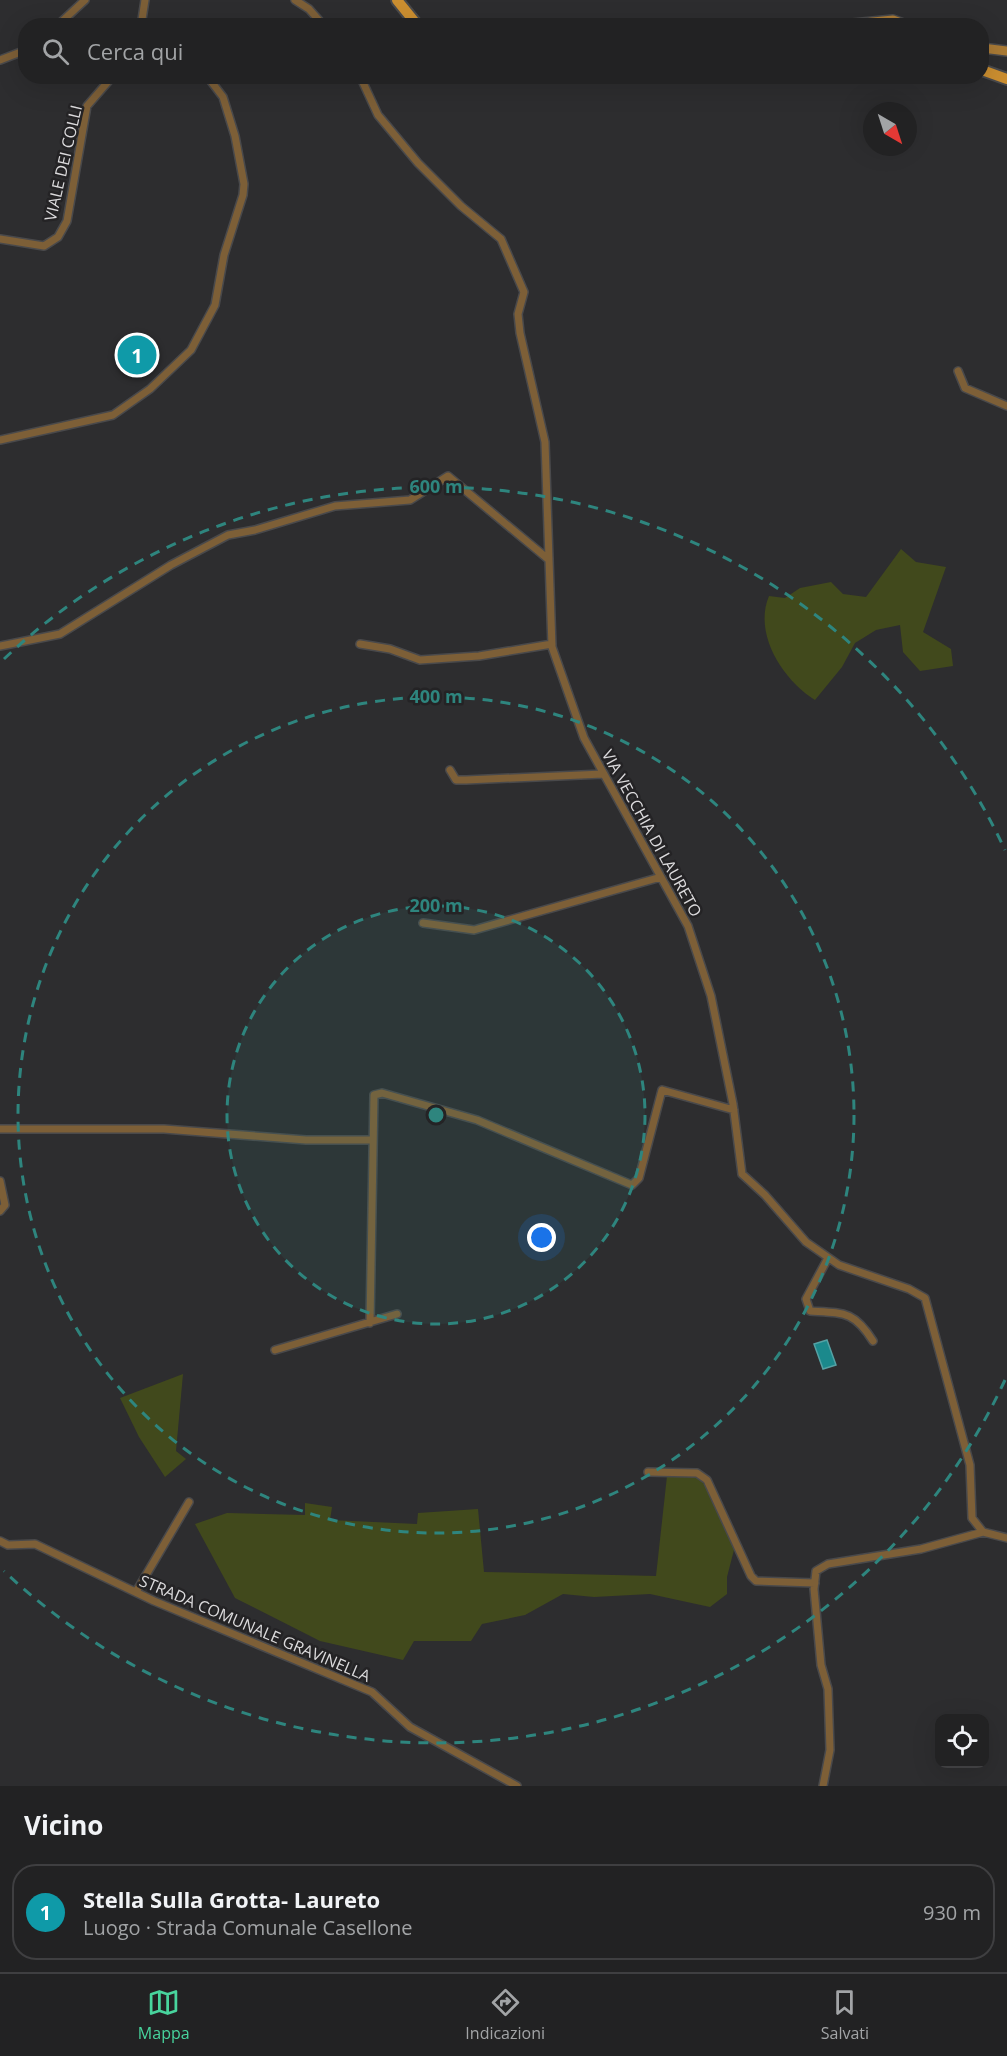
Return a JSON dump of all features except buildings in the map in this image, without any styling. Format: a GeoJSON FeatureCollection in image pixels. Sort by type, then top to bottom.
{"type":"FeatureCollection","features":[{"type":"Feature","properties":{"kind":"main road"},"geometry":{"type":"LineString","coordinates":[[397,0],[412,18]]}},
{"type":"Feature","properties":{"kind":"main road"},"geometry":{"type":"LineString","coordinates":[[989,73],[1007,79]]}},
{"type":"Feature","properties":{"kind":"street"},"geometry":{"type":"LineString","coordinates":[[66,18],[85,0]]}},
{"type":"Feature","properties":{"kind":"street"},"geometry":{"type":"LineString","coordinates":[[142,18],[145,0]]}},
{"type":"Feature","properties":{"kind":"street"},"geometry":{"type":"LineString","coordinates":[[295,0],[309,9],[317,18]]}},
{"type":"Feature","properties":{"kind":"street"},"geometry":{"type":"LineString","coordinates":[[989,49],[1007,51]]}},
{"type":"Feature","properties":{"kind":"street"},"geometry":{"type":"LineString","coordinates":[[0,60],[18,53]]}},
{"type":"Feature","properties":{"kind":"street","name":"VIALE DEI COLLI"},"geometry":{"type":"LineString","coordinates":[[0,239],[44,246],[58,237],[67,221],[87,106],[106,84]]}},
{"type":"Feature","properties":{"kind":"street"},"geometry":{"type":"LineString","coordinates":[[0,440],[113,415],[150,389],[191,350],[215,304],[224,255],[243,195],[244,184],[235,136],[223,97],[213,84]]}},
{"type":"Feature","properties":{"kind":"street","name":"VIA VECCHIA DI LAURETO"},"geometry":{"type":"LineString","coordinates":[[364,84],[378,116],[418,163],[461,206],[501,239],[524,292],[518,315],[545,442],[552,644],[584,738],[688,926],[700,955],[711,996],[734,1110],[742,1174],[806,1242],[828,1258],[839,1265],[909,1289],[925,1298],[970,1465],[972,1518],[983,1532]]}},
{"type":"Feature","properties":{"kind":"street"},"geometry":{"type":"LineString","coordinates":[[958,371],[965,388],[1007,406]]}},
{"type":"Feature","properties":{"kind":"street"},"geometry":{"type":"LineString","coordinates":[[0,646],[60,634],[171,565],[228,535],[255,530],[335,506],[410,500],[448,476],[548,559]]}},
{"type":"Feature","properties":{"kind":"street"},"geometry":{"type":"LineString","coordinates":[[360,644],[390,649],[420,660],[479,656],[552,644]]}},
{"type":"Feature","properties":{"kind":"street"},"geometry":{"type":"LineString","coordinates":[[450,770],[456,780],[603,774]]}},
{"type":"Feature","properties":{"kind":"street"},"geometry":{"type":"LineString","coordinates":[[423,923],[474,930],[661,878]]}},
{"type":"Feature","properties":{"kind":"street"},"geometry":{"type":"LineString","coordinates":[[370,1323],[374,1095],[382,1093],[477,1120],[632,1185],[639,1178],[662,1090],[734,1110]]}},
{"type":"Feature","properties":{"kind":"street"},"geometry":{"type":"LineString","coordinates":[[0,1129],[164,1129],[306,1140],[372,1140]]}},
{"type":"Feature","properties":{"kind":"street"},"geometry":{"type":"LineString","coordinates":[[0,1181],[5,1205],[0,1211]]}},
{"type":"Feature","properties":{"kind":"street"},"geometry":{"type":"LineString","coordinates":[[828,1258],[806,1299],[810,1311],[847,1313],[862,1324],[873,1341]]}},
{"type":"Feature","properties":{"kind":"street"},"geometry":{"type":"LineString","coordinates":[[275,1350],[397,1314]]}},
{"type":"Feature","properties":{"kind":"street"},"geometry":{"type":"LineString","coordinates":[[648,1472],[697,1473],[707,1480],[751,1576],[756,1581],[815,1583]]}},
{"type":"Feature","properties":{"kind":"street"},"geometry":{"type":"LineString","coordinates":[[136,1592],[189,1502]]}},
{"type":"Feature","properties":{"kind":"street"},"geometry":{"type":"LineString","coordinates":[[823,1786],[830,1750],[828,1689],[821,1665],[816,1571],[828,1564],[921,1549],[983,1532],[1007,1538]]}},
{"type":"Feature","properties":{"kind":"street","name":"STRADA COMUNALE GRAVINELLA"},"geometry":{"type":"LineString","coordinates":[[0,1541],[8,1545],[35,1544],[136,1592],[372,1692],[410,1727],[518,1786]]}},
{"type":"Feature","properties":{"kind":"green space"},"geometry":{"type":"Polygon","coordinates":[[[901,549],[916,562],[946,567],[923,632],[951,649],[953,666],[920,671],[903,652],[900,625],[876,630],[855,643],[842,667],[815,700],[792,681],[774,655],[765,625],[765,611],[769,596],[785,598],[800,588],[831,582],[843,594],[866,597],[901,549]]]}},
{"type":"Feature","properties":{"kind":"green space"},"geometry":{"type":"Polygon","coordinates":[[[183,1374],[176,1451],[186,1459],[165,1477],[139,1437],[120,1398],[183,1374]]]}},
{"type":"Feature","properties":{"kind":"green space"},"geometry":{"type":"Polygon","coordinates":[[[667,1476],[694,1476],[703,1482],[735,1546],[727,1577],[727,1594],[710,1607],[650,1594],[594,1597],[563,1594],[525,1615],[482,1624],[471,1641],[414,1641],[403,1660],[320,1641],[235,1598],[195,1524],[227,1513],[305,1515],[305,1503],[332,1507],[330,1520],[417,1524],[418,1513],[478,1509],[484,1572],[656,1576],[667,1476]]]}},
{"type":"Feature","properties":{"kind":"water"},"geometry":{"type":"Polygon","coordinates":[[[827,1340],[836,1365],[823,1369],[814,1344],[827,1340]]]}},
{"type":"Feature","properties":{"kind":"place","name":"Stella Sulla Grotta- Laureto"},"geometry":{"type":"Point","coordinates":[137,355]}}]}
